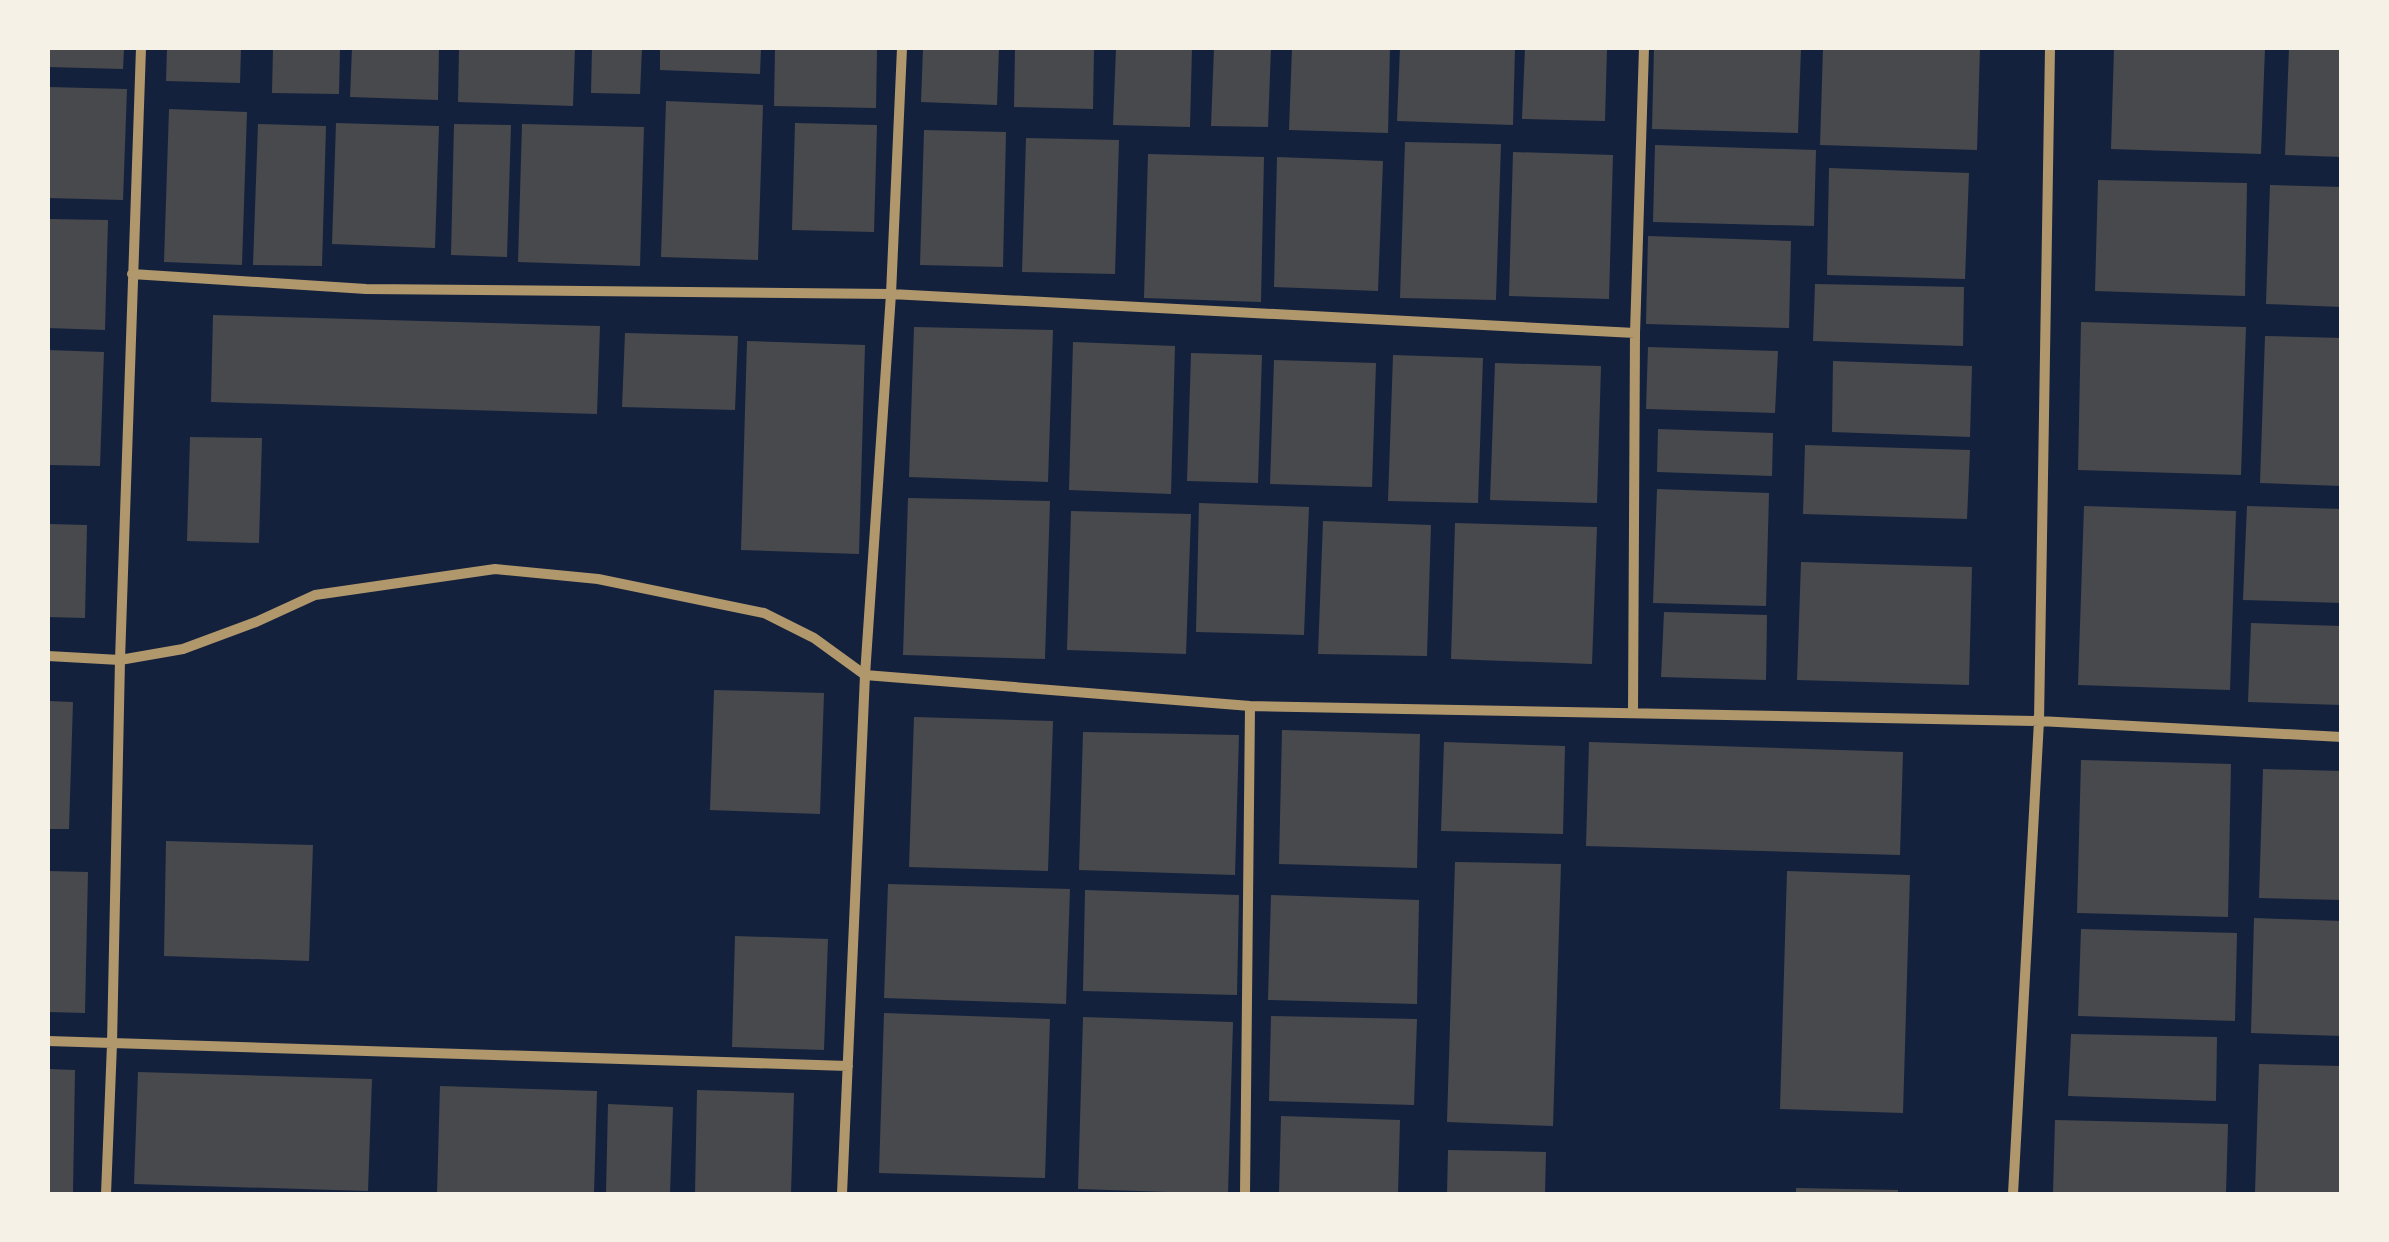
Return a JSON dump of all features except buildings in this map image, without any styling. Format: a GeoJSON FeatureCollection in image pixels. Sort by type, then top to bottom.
{"type":"FeatureCollection","features":[{"type":"Feature","properties":{"kind":"street"},"geometry":{"type":"LineString","coordinates":[[106,1194],[141,48]]}},
{"type":"Feature","properties":{"kind":"street"},"geometry":{"type":"LineString","coordinates":[[842,1194],[865,676],[891,294],[902,48]]}},
{"type":"Feature","properties":{"kind":"street"},"geometry":{"type":"LineString","coordinates":[[1633,712],[1635,333],[1644,48]]}},
{"type":"Feature","properties":{"kind":"street"},"geometry":{"type":"LineString","coordinates":[[2013,1194],[2039,721],[2050,48]]}},
{"type":"Feature","properties":{"kind":"street"},"geometry":{"type":"LineString","coordinates":[[132,274],[366,288],[891,294],[1635,333]]}},
{"type":"Feature","properties":{"kind":"street"},"geometry":{"type":"LineString","coordinates":[[48,656],[120,660],[183,649],[315,596],[495,569],[598,579],[764,613],[814,638],[865,676],[1250,706],[2039,721],[2342,736]]}},
{"type":"Feature","properties":{"kind":"street"},"geometry":{"type":"LineString","coordinates":[[1245,1194],[1250,706]]}},
{"type":"Feature","properties":{"kind":"street"},"geometry":{"type":"LineString","coordinates":[[48,1041],[848,1066]]}}]}
